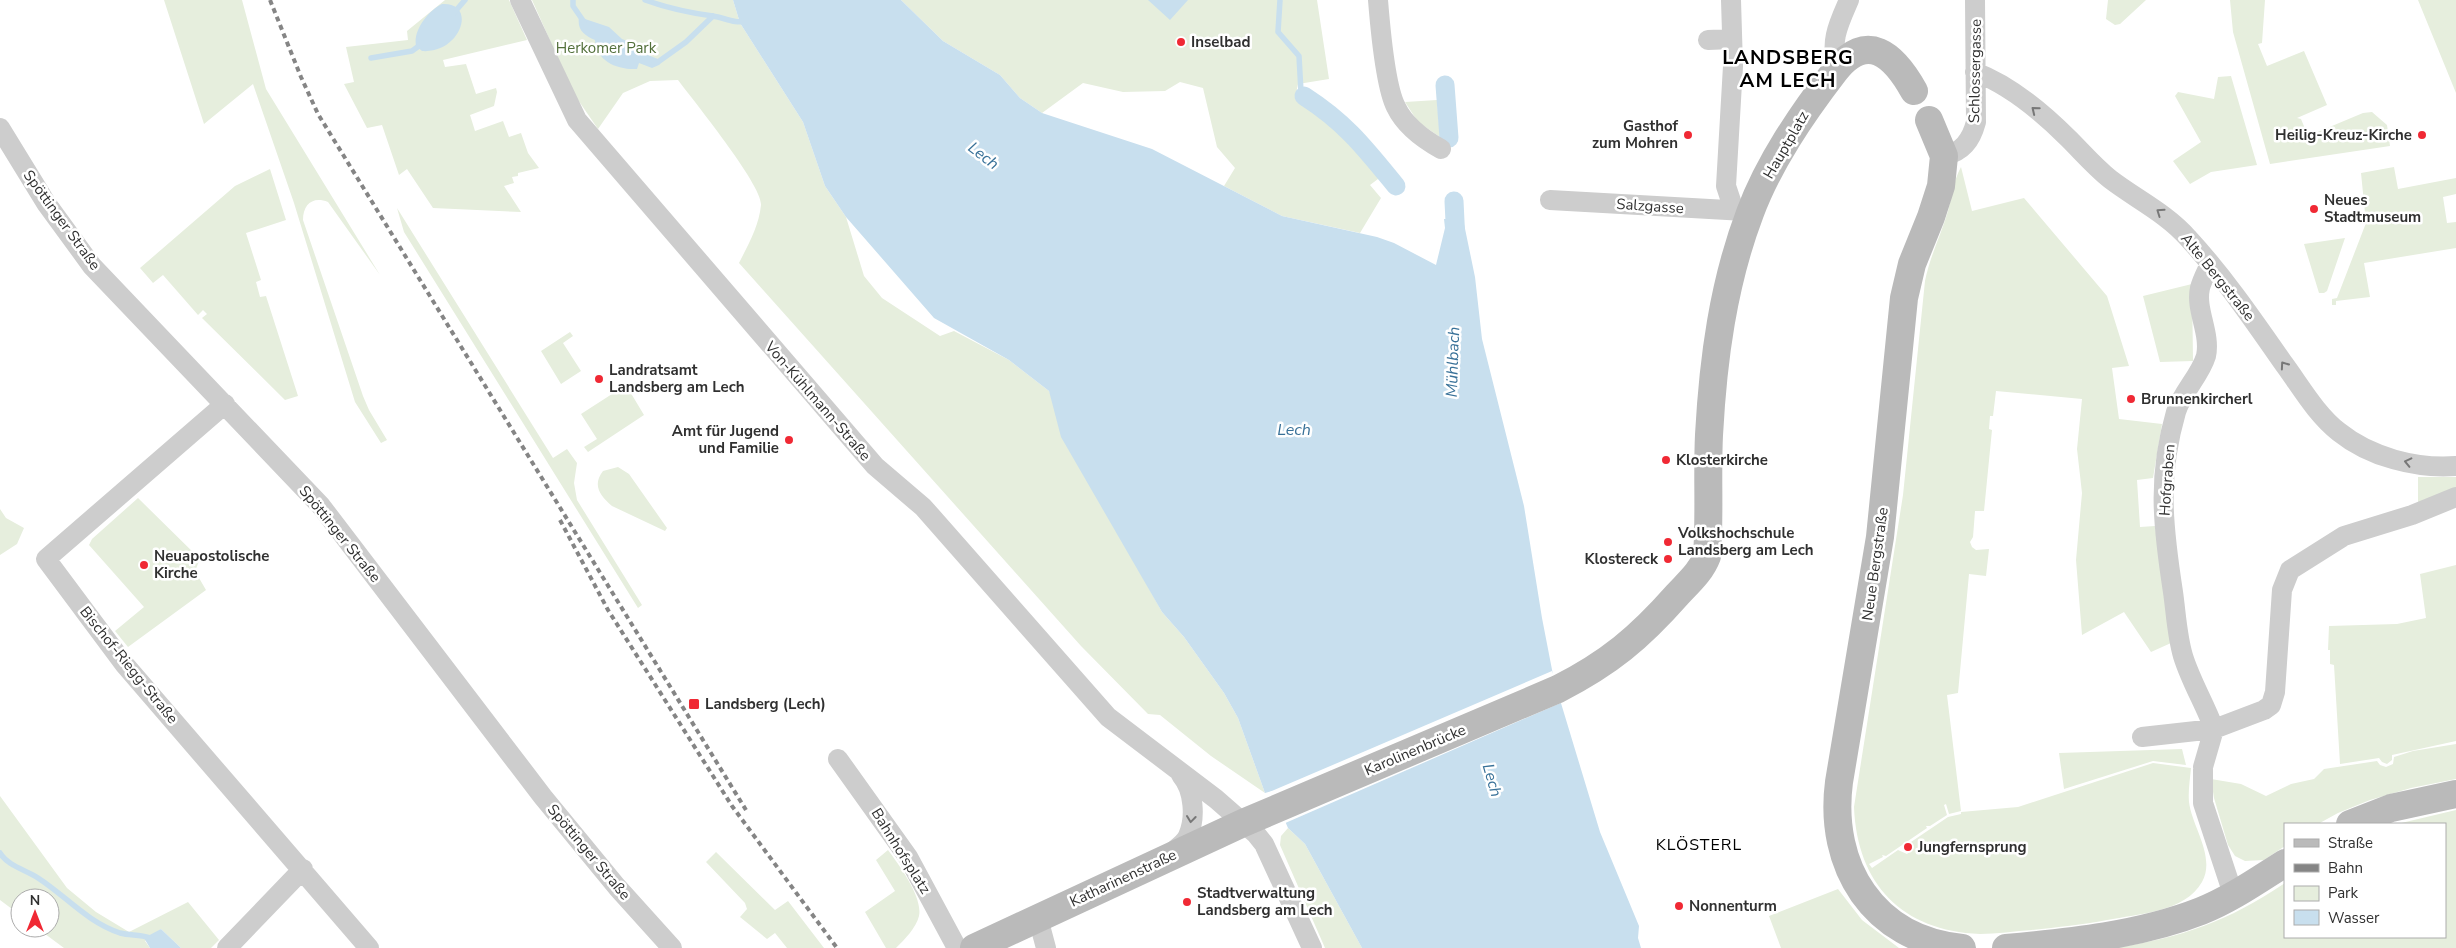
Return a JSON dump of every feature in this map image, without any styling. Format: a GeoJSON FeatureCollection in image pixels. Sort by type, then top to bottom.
{"type":"FeatureCollection","features":[{"type":"Feature","properties":{"kind":"main road","name":"Hauptplatz"},"geometry":{"type":"LineString","coordinates":[[1558,689],[1606,663],[1632,643],[1666,608],[1704,563],[1708,549],[1709,436],[1721,314],[1742,211],[1812,101],[1838,67],[1854,52],[1860,50],[1875,51],[1892,59],[1914,91]]}},
{"type":"Feature","properties":{"kind":"main road"},"geometry":{"type":"LineString","coordinates":[[1928,120],[1944,156]]}},
{"type":"Feature","properties":{"kind":"main road","name":"Neue Bergstraße"},"geometry":{"type":"LineString","coordinates":[[1944,156],[1938,198],[1912,264],[1904,298],[1881,528],[1839,782],[1836,822],[1850,872],[1870,904],[1893,923],[1908,932],[1940,945],[1962,948]]}},
{"type":"Feature","properties":{"kind":"main road","name":"Karolinenbrücke"},"geometry":{"type":"LineString","coordinates":[[1272,810],[1558,689]]}},
{"type":"Feature","properties":{"kind":"main road"},"geometry":{"type":"LineString","coordinates":[[2353,823],[2391,808],[2456,794]]}},
{"type":"Feature","properties":{"kind":"main road","name":"Katharinenstraße"},"geometry":{"type":"LineString","coordinates":[[974,948],[1166,857],[1272,810]]}},
{"type":"Feature","properties":{"kind":"main road"},"geometry":{"type":"LineString","coordinates":[[2006,948],[2128,932],[2168,923],[2204,910],[2284,864]]}},
{"type":"Feature","properties":{"kind":"street","name":"Von-Kühlmann-Straße"},"geometry":{"type":"LineString","coordinates":[[520,0],[550,67],[577,120],[875,466],[923,507],[1108,717],[1216,799],[1264,844],[1312,948]]}},
{"type":"Feature","properties":{"kind":"street"},"geometry":{"type":"LineString","coordinates":[[1378,0],[1389,82],[1396,108],[1416,133],[1441,149]]}},
{"type":"Feature","properties":{"kind":"street"},"geometry":{"type":"LineString","coordinates":[[1731,0],[1732,39],[1726,186],[1742,211]]}},
{"type":"Feature","properties":{"kind":"street"},"geometry":{"type":"LineString","coordinates":[[1838,67],[1833,49],[1835,36],[1849,0]]}},
{"type":"Feature","properties":{"kind":"street","name":"Schlossergasse"},"geometry":{"type":"LineString","coordinates":[[1944,156],[1956,153],[1966,145],[1973,133],[1976,122],[1975,0]]}},
{"type":"Feature","properties":{"kind":"street"},"geometry":{"type":"LineString","coordinates":[[1708,40],[1732,39]]}},
{"type":"Feature","properties":{"kind":"street","name":"Alte Bergstraße"},"geometry":{"type":"LineString","coordinates":[[1975,72],[2002,84],[2068,138],[2106,176],[2169,219],[2210,264],[2315,408],[2337,430],[2357,444],[2390,457],[2431,466],[2456,466]]}},
{"type":"Feature","properties":{"kind":"street","name":"Spöttinger Straße"},"geometry":{"type":"LineString","coordinates":[[0,128],[46,203],[92,266],[321,506],[543,796],[618,887],[672,948]]}},
{"type":"Feature","properties":{"kind":"street","name":"Salzgasse"},"geometry":{"type":"LineString","coordinates":[[1550,200],[1742,211]]}},
{"type":"Feature","properties":{"kind":"street","name":"Hofgraben"},"geometry":{"type":"LineString","coordinates":[[2210,264],[2200,288],[2199,297],[2206,339],[2205,358],[2184,392],[2176,411],[2168,444],[2162,499],[2164,532],[2180,646],[2200,701],[2214,729]]}},
{"type":"Feature","properties":{"kind":"street","name":"Bischof-Riegg-Straße"},"geometry":{"type":"LineString","coordinates":[[225,404],[46,558],[125,665],[303,869],[369,948]]}},
{"type":"Feature","properties":{"kind":"street"},"geometry":{"type":"LineString","coordinates":[[2142,737],[2214,729],[2264,710],[2270,705],[2275,692],[2282,590],[2290,570],[2344,536],[2412,515],[2456,497]]}},
{"type":"Feature","properties":{"kind":"street"},"geometry":{"type":"LineString","coordinates":[[2214,729],[2203,768],[2203,803],[2233,894]]}},
{"type":"Feature","properties":{"kind":"street","name":"Bahnhofsplatz"},"geometry":{"type":"LineString","coordinates":[[838,759],[908,857],[957,948]]}},
{"type":"Feature","properties":{"kind":"street","name":"Von-Kühlmann-Straße"},"geometry":{"type":"LineString","coordinates":[[1166,857],[1181,845],[1188,836],[1192,814],[1192,798],[1188,786],[1167,761]]}},
{"type":"Feature","properties":{"kind":"street"},"geometry":{"type":"LineString","coordinates":[[227,948],[303,869]]}},
{"type":"Feature","properties":{"kind":"street"},"geometry":{"type":"LineString","coordinates":[[1038,918],[1046,948]]}},
{"type":"Feature","properties":{"kind":"green space"},"geometry":{"type":"Polygon","coordinates":[[[164,0],[242,0],[266,89],[380,275],[328,202],[318,200],[313,201],[307,206],[303,214],[303,220],[363,396],[387,440],[381,443],[355,402],[294,203],[253,84],[204,124],[164,0]]]}},
{"type":"Feature","properties":{"kind":"green space"},"geometry":{"type":"Polygon","coordinates":[[[445,0],[509,0],[527,40],[443,60],[445,67],[466,64],[476,94],[496,88],[494,106],[470,115],[475,131],[503,121],[509,137],[521,133],[528,153],[539,168],[518,173],[518,176],[512,177],[514,183],[504,186],[521,212],[433,208],[407,169],[399,175],[382,125],[367,128],[344,84],[354,82],[346,47],[408,40],[407,31],[445,0]]]}},
{"type":"Feature","properties":{"kind":"green space","name":"Herkomer Park"},"geometry":{"type":"Polygon","coordinates":[[[532,0],[733,0],[740,23],[803,122],[825,186],[846,217],[864,276],[882,298],[940,336],[954,331],[1009,360],[1049,391],[1122,540],[1162,612],[1184,637],[1224,693],[1238,718],[1265,793],[1211,756],[1160,715],[1148,714],[1081,646],[739,263],[758,220],[761,205],[759,195],[740,162],[678,80],[650,81],[623,93],[598,129],[574,94],[532,0]]]}},
{"type":"Feature","properties":{"kind":"green space"},"geometry":{"type":"Polygon","coordinates":[[[901,0],[1317,0],[1329,79],[1298,84],[1296,94],[1332,116],[1353,135],[1382,176],[1370,185],[1381,198],[1360,233],[1282,216],[1224,186],[1235,168],[1217,147],[1203,88],[1180,82],[1165,91],[1123,92],[1083,83],[1042,113],[1020,98],[1000,75],[943,41],[901,0]]]}},
{"type":"Feature","properties":{"kind":"green space"},"geometry":{"type":"Polygon","coordinates":[[[2108,0],[2146,0],[2120,24],[2115,25],[2106,19],[2108,0]]]}},
{"type":"Feature","properties":{"kind":"green space"},"geometry":{"type":"Polygon","coordinates":[[[2230,0],[2265,0],[2262,43],[2258,44],[2267,66],[2304,51],[2327,105],[2297,118],[2301,119],[2308,136],[2363,113],[2372,112],[2387,125],[2390,146],[2270,164],[2233,32],[2230,0]]]}},
{"type":"Feature","properties":{"kind":"green space"},"geometry":{"type":"Polygon","coordinates":[[[2418,0],[2456,0],[2456,93],[2418,0]]]}},
{"type":"Feature","properties":{"kind":"green space"},"geometry":{"type":"Polygon","coordinates":[[[2231,76],[2257,165],[2211,172],[2190,184],[2173,161],[2201,142],[2175,96],[2178,92],[2214,99],[2218,77],[2231,76]]]}},
{"type":"Feature","properties":{"kind":"green space"},"geometry":{"type":"Polygon","coordinates":[[[1437,100],[1440,137],[1418,122],[1405,102],[1437,100]]]}},
{"type":"Feature","properties":{"kind":"green space"},"geometry":{"type":"Polygon","coordinates":[[[1961,167],[1972,211],[2024,198],[2107,296],[2129,366],[2112,368],[2119,419],[2162,424],[2153,478],[2137,480],[2140,527],[2155,526],[2171,643],[2151,652],[2124,612],[2082,635],[2076,560],[2082,493],[2077,449],[2082,399],[1996,391],[1993,416],[1990,416],[1989,429],[1992,430],[1984,511],[1975,511],[1973,537],[1970,542],[1976,550],[1989,549],[1986,576],[1969,574],[1958,693],[1947,695],[1961,811],[1949,814],[1946,804],[1944,805],[1947,815],[1930,826],[1926,826],[1927,828],[1886,856],[1882,855],[1883,857],[1869,864],[1872,868],[1898,850],[1907,854],[1912,849],[1911,842],[1948,817],[1961,814],[1961,812],[2018,807],[2153,763],[2191,768],[2189,802],[2205,852],[2206,872],[2202,882],[2194,892],[2173,906],[2160,910],[2088,923],[1993,934],[1952,931],[1928,924],[1907,913],[1889,898],[1875,880],[1864,859],[1857,834],[1854,807],[1903,495],[1925,281],[1948,211],[1954,184],[1961,167]]]}},
{"type":"Feature","properties":{"kind":"green space"},"geometry":{"type":"Polygon","coordinates":[[[2394,167],[2398,189],[2456,178],[2456,194],[2443,197],[2447,223],[2456,222],[2456,248],[2364,263],[2370,297],[2336,301],[2336,305],[2332,305],[2332,299],[2337,298],[2366,223],[2361,173],[2394,167]]]}},
{"type":"Feature","properties":{"kind":"green space"},"geometry":{"type":"Polygon","coordinates":[[[270,169],[286,220],[246,233],[261,280],[256,282],[260,297],[266,296],[298,396],[285,400],[202,318],[207,314],[203,310],[198,315],[163,275],[153,283],[140,268],[235,186],[270,169]]]}},
{"type":"Feature","properties":{"kind":"green space"},"geometry":{"type":"Polygon","coordinates":[[[397,208],[553,458],[567,449],[577,463],[574,483],[577,500],[642,605],[638,608],[404,232],[397,208]]]}},
{"type":"Feature","properties":{"kind":"green space"},"geometry":{"type":"Polygon","coordinates":[[[2345,238],[2327,291],[2319,293],[2304,244],[2345,238]]]}},
{"type":"Feature","properties":{"kind":"green space"},"geometry":{"type":"Polygon","coordinates":[[[2192,284],[2193,361],[2160,362],[2143,296],[2192,284]]]}},
{"type":"Feature","properties":{"kind":"green space"},"geometry":{"type":"Polygon","coordinates":[[[570,332],[573,336],[563,343],[581,371],[561,384],[541,351],[570,332]]]}},
{"type":"Feature","properties":{"kind":"green space"},"geometry":{"type":"Polygon","coordinates":[[[626,385],[644,415],[588,452],[584,447],[597,439],[581,414],[626,385]]]}},
{"type":"Feature","properties":{"kind":"green space"},"geometry":{"type":"Polygon","coordinates":[[[618,467],[629,474],[667,528],[665,531],[612,506],[601,494],[598,481],[603,471],[618,467]]]}},
{"type":"Feature","properties":{"kind":"green space"},"geometry":{"type":"Polygon","coordinates":[[[2418,477],[2456,477],[2456,489],[2418,504],[2418,477]]]}},
{"type":"Feature","properties":{"kind":"green space"},"geometry":{"type":"Polygon","coordinates":[[[138,498],[200,559],[195,571],[206,590],[128,647],[115,631],[144,607],[89,545],[92,539],[138,498]]]}},
{"type":"Feature","properties":{"kind":"green space"},"geometry":{"type":"Polygon","coordinates":[[[0,509],[6,518],[24,528],[17,544],[0,555],[0,509]]]}},
{"type":"Feature","properties":{"kind":"green space"},"geometry":{"type":"Polygon","coordinates":[[[2456,565],[2456,741],[2392,755],[2392,760],[2387,764],[2379,758],[2340,764],[2334,665],[2330,664],[2330,650],[2328,650],[2329,626],[2397,624],[2426,618],[2420,574],[2456,565]]]}},
{"type":"Feature","properties":{"kind":"green space"},"geometry":{"type":"Polygon","coordinates":[[[2456,744],[2456,779],[2411,788],[2370,800],[2338,813],[2320,823],[2284,823],[2284,847],[2264,860],[2245,861],[2235,856],[2228,845],[2214,798],[2211,779],[2241,784],[2266,796],[2291,784],[2314,779],[2324,769],[2377,761],[2380,765],[2386,767],[2393,764],[2394,757],[2413,751],[2456,744]]]}},
{"type":"Feature","properties":{"kind":"green space"},"geometry":{"type":"Polygon","coordinates":[[[2182,749],[2186,765],[2153,761],[2064,789],[2059,753],[2182,749]]]}},
{"type":"Feature","properties":{"kind":"green space"},"geometry":{"type":"Polygon","coordinates":[[[0,796],[67,888],[96,912],[129,932],[188,902],[219,940],[211,948],[181,948],[161,929],[145,941],[150,948],[64,948],[50,938],[60,938],[60,888],[10,888],[10,908],[0,900],[0,796]]]}},
{"type":"Feature","properties":{"kind":"green space"},"geometry":{"type":"Polygon","coordinates":[[[2456,810],[2456,948],[2114,948],[2162,939],[2204,926],[2244,908],[2284,884],[2284,938],[2446,938],[2446,823],[2401,823],[2456,810]]]}},
{"type":"Feature","properties":{"kind":"green space"},"geometry":{"type":"Polygon","coordinates":[[[1288,828],[1305,844],[1362,948],[1325,948],[1280,845],[1281,836],[1288,828]]]}},
{"type":"Feature","properties":{"kind":"green space"},"geometry":{"type":"Polygon","coordinates":[[[888,850],[914,891],[919,908],[919,916],[915,925],[896,948],[886,948],[865,912],[895,891],[876,860],[888,850]]]}},
{"type":"Feature","properties":{"kind":"green space"},"geometry":{"type":"Polygon","coordinates":[[[716,852],[775,910],[788,901],[824,948],[787,948],[775,933],[767,939],[740,917],[747,909],[745,903],[706,862],[716,852]]]}},
{"type":"Feature","properties":{"kind":"green space"},"geometry":{"type":"Polygon","coordinates":[[[1838,889],[1862,920],[1899,948],[1781,948],[1769,916],[1838,889]]]}},
{"type":"Feature","properties":{"kind":"water","name":"Lech"},"geometry":{"type":"Polygon","coordinates":[[[733,0],[901,0],[943,41],[1000,75],[1020,98],[1042,113],[1152,149],[1282,216],[1377,237],[1394,243],[1436,265],[1445,228],[1444,219],[1463,219],[1475,277],[1482,339],[1524,506],[1554,680],[1600,832],[1639,926],[1638,938],[1641,948],[1362,948],[1305,844],[1288,828],[1272,791],[1265,793],[1238,718],[1224,693],[1184,637],[1162,612],[1061,437],[1049,391],[1009,360],[934,318],[846,217],[825,186],[803,122],[740,23],[733,0]]]}},
{"type":"Feature","properties":{"kind":"water"},"geometry":{"type":"Polygon","coordinates":[[[1148,0],[1188,0],[1170,20],[1148,0]]]}},
{"type":"Feature","properties":{"kind":"water"},"geometry":{"type":"Polygon","coordinates":[[[442,4],[453,6],[460,11],[462,19],[460,28],[447,45],[436,50],[422,51],[416,46],[419,28],[427,16],[442,4]]]}},
{"type":"Feature","properties":{"kind":"water"},"geometry":{"type":"Polygon","coordinates":[[[579,17],[609,27],[622,39],[637,45],[646,54],[662,61],[659,65],[652,68],[639,63],[637,69],[622,68],[609,63],[599,54],[595,40],[580,29],[579,17]]]}},
{"type":"Feature","properties":{"kind":"water"},"geometry":{"type":"Polygon","coordinates":[[[161,929],[181,948],[150,948],[144,938],[161,929]]]}},
{"type":"Feature","properties":{"kind":"pier"},"geometry":{"type":"Polygon","coordinates":[[[1552,671],[1563,702],[1283,824],[1270,793],[1265,794],[1552,671]]]}},
{"type":"Feature","properties":{"kind":"waterway"},"geometry":{"type":"LineString","coordinates":[[453,14],[465,0]]}},
{"type":"Feature","properties":{"kind":"waterway"},"geometry":{"type":"LineString","coordinates":[[573,0],[573,6],[584,22]]}},
{"type":"Feature","properties":{"kind":"waterway"},"geometry":{"type":"LineString","coordinates":[[645,0],[687,12],[734,21],[747,21]]}},
{"type":"Feature","properties":{"kind":"waterway"},"geometry":{"type":"LineString","coordinates":[[1280,0],[1278,32],[1299,56],[1301,92],[1304,96]]}},
{"type":"Feature","properties":{"kind":"waterway"},"geometry":{"type":"LineString","coordinates":[[654,61],[658,62],[686,42],[713,16]]}},
{"type":"Feature","properties":{"kind":"waterway"},"geometry":{"type":"LineString","coordinates":[[371,58],[412,51],[423,43]]}},
{"type":"Feature","properties":{"kind":"waterway","name":"Mühlbach"},"geometry":{"type":"LineString","coordinates":[[1445,85],[1449,138]]}},
{"type":"Feature","properties":{"kind":"waterway"},"geometry":{"type":"LineString","coordinates":[[1304,96],[1343,126],[1396,186]]}},
{"type":"Feature","properties":{"kind":"waterway","name":"Mühlbach"},"geometry":{"type":"LineString","coordinates":[[1454,201],[1456,242]]}},
{"type":"Feature","properties":{"kind":"waterway"},"geometry":{"type":"LineString","coordinates":[[0,853],[8,861],[38,878],[97,922],[120,933],[153,939],[161,948]]}},
{"type":"Feature","properties":{"kind":"railway"},"geometry":{"type":"LineString","coordinates":[[270,0],[318,114],[746,810]]}},
{"type":"Feature","properties":{"kind":"railway"},"geometry":{"type":"LineString","coordinates":[[560,520],[608,610],[732,806],[837,948]]}},
{"type":"Feature","properties":{"kind":"place","name":"Inselbad"},"geometry":{"type":"Point","coordinates":[1181,42]}},
{"type":"Feature","properties":{"kind":"place","name":"Gasthof zum Mohren"},"geometry":{"type":"Point","coordinates":[1688,135]}},
{"type":"Feature","properties":{"kind":"place","name":"Heilig-Kreuz-Kirche"},"geometry":{"type":"Point","coordinates":[2422,135]}},
{"type":"Feature","properties":{"kind":"place","name":"Neues Stadtmuseum"},"geometry":{"type":"Point","coordinates":[2314,209]}},
{"type":"Feature","properties":{"kind":"place","name":"Landratsamt Landsberg am Lech"},"geometry":{"type":"Point","coordinates":[599,379]}},
{"type":"Feature","properties":{"kind":"place","name":"Brunnenkircherl"},"geometry":{"type":"Point","coordinates":[2131,399]}},
{"type":"Feature","properties":{"kind":"place","name":"Amt für Jugend und Familie"},"geometry":{"type":"Point","coordinates":[789,440]}},
{"type":"Feature","properties":{"kind":"place","name":"Klosterkirche"},"geometry":{"type":"Point","coordinates":[1666,460]}},
{"type":"Feature","properties":{"kind":"place","name":"Volkshochschule Landsberg am Lech"},"geometry":{"type":"Point","coordinates":[1668,542]}},
{"type":"Feature","properties":{"kind":"place","name":"Klostereck"},"geometry":{"type":"Point","coordinates":[1668,559]}},
{"type":"Feature","properties":{"kind":"place","name":"Neuapostolische Kirche"},"geometry":{"type":"Point","coordinates":[144,565]}},
{"type":"Feature","properties":{"kind":"place","name":"Landsberg (Lech)"},"geometry":{"type":"Point","coordinates":[694,704]}},
{"type":"Feature","properties":{"kind":"place","name":"Jungfernsprung"},"geometry":{"type":"Point","coordinates":[1908,847]}},
{"type":"Feature","properties":{"kind":"place","name":"Stadtverwaltung Landsberg am Lech"},"geometry":{"type":"Point","coordinates":[1187,902]}},
{"type":"Feature","properties":{"kind":"place","name":"Nonnenturm"},"geometry":{"type":"Point","coordinates":[1679,906]}},
{"type":"Feature","properties":{"kind":"district","name":"LANDSBERG AM LECH"},"geometry":{"type":"Point","coordinates":[1788,68]}},
{"type":"Feature","properties":{"kind":"district","name":"KLÖSTERL"},"geometry":{"type":"Point","coordinates":[1699,844]}}]}
